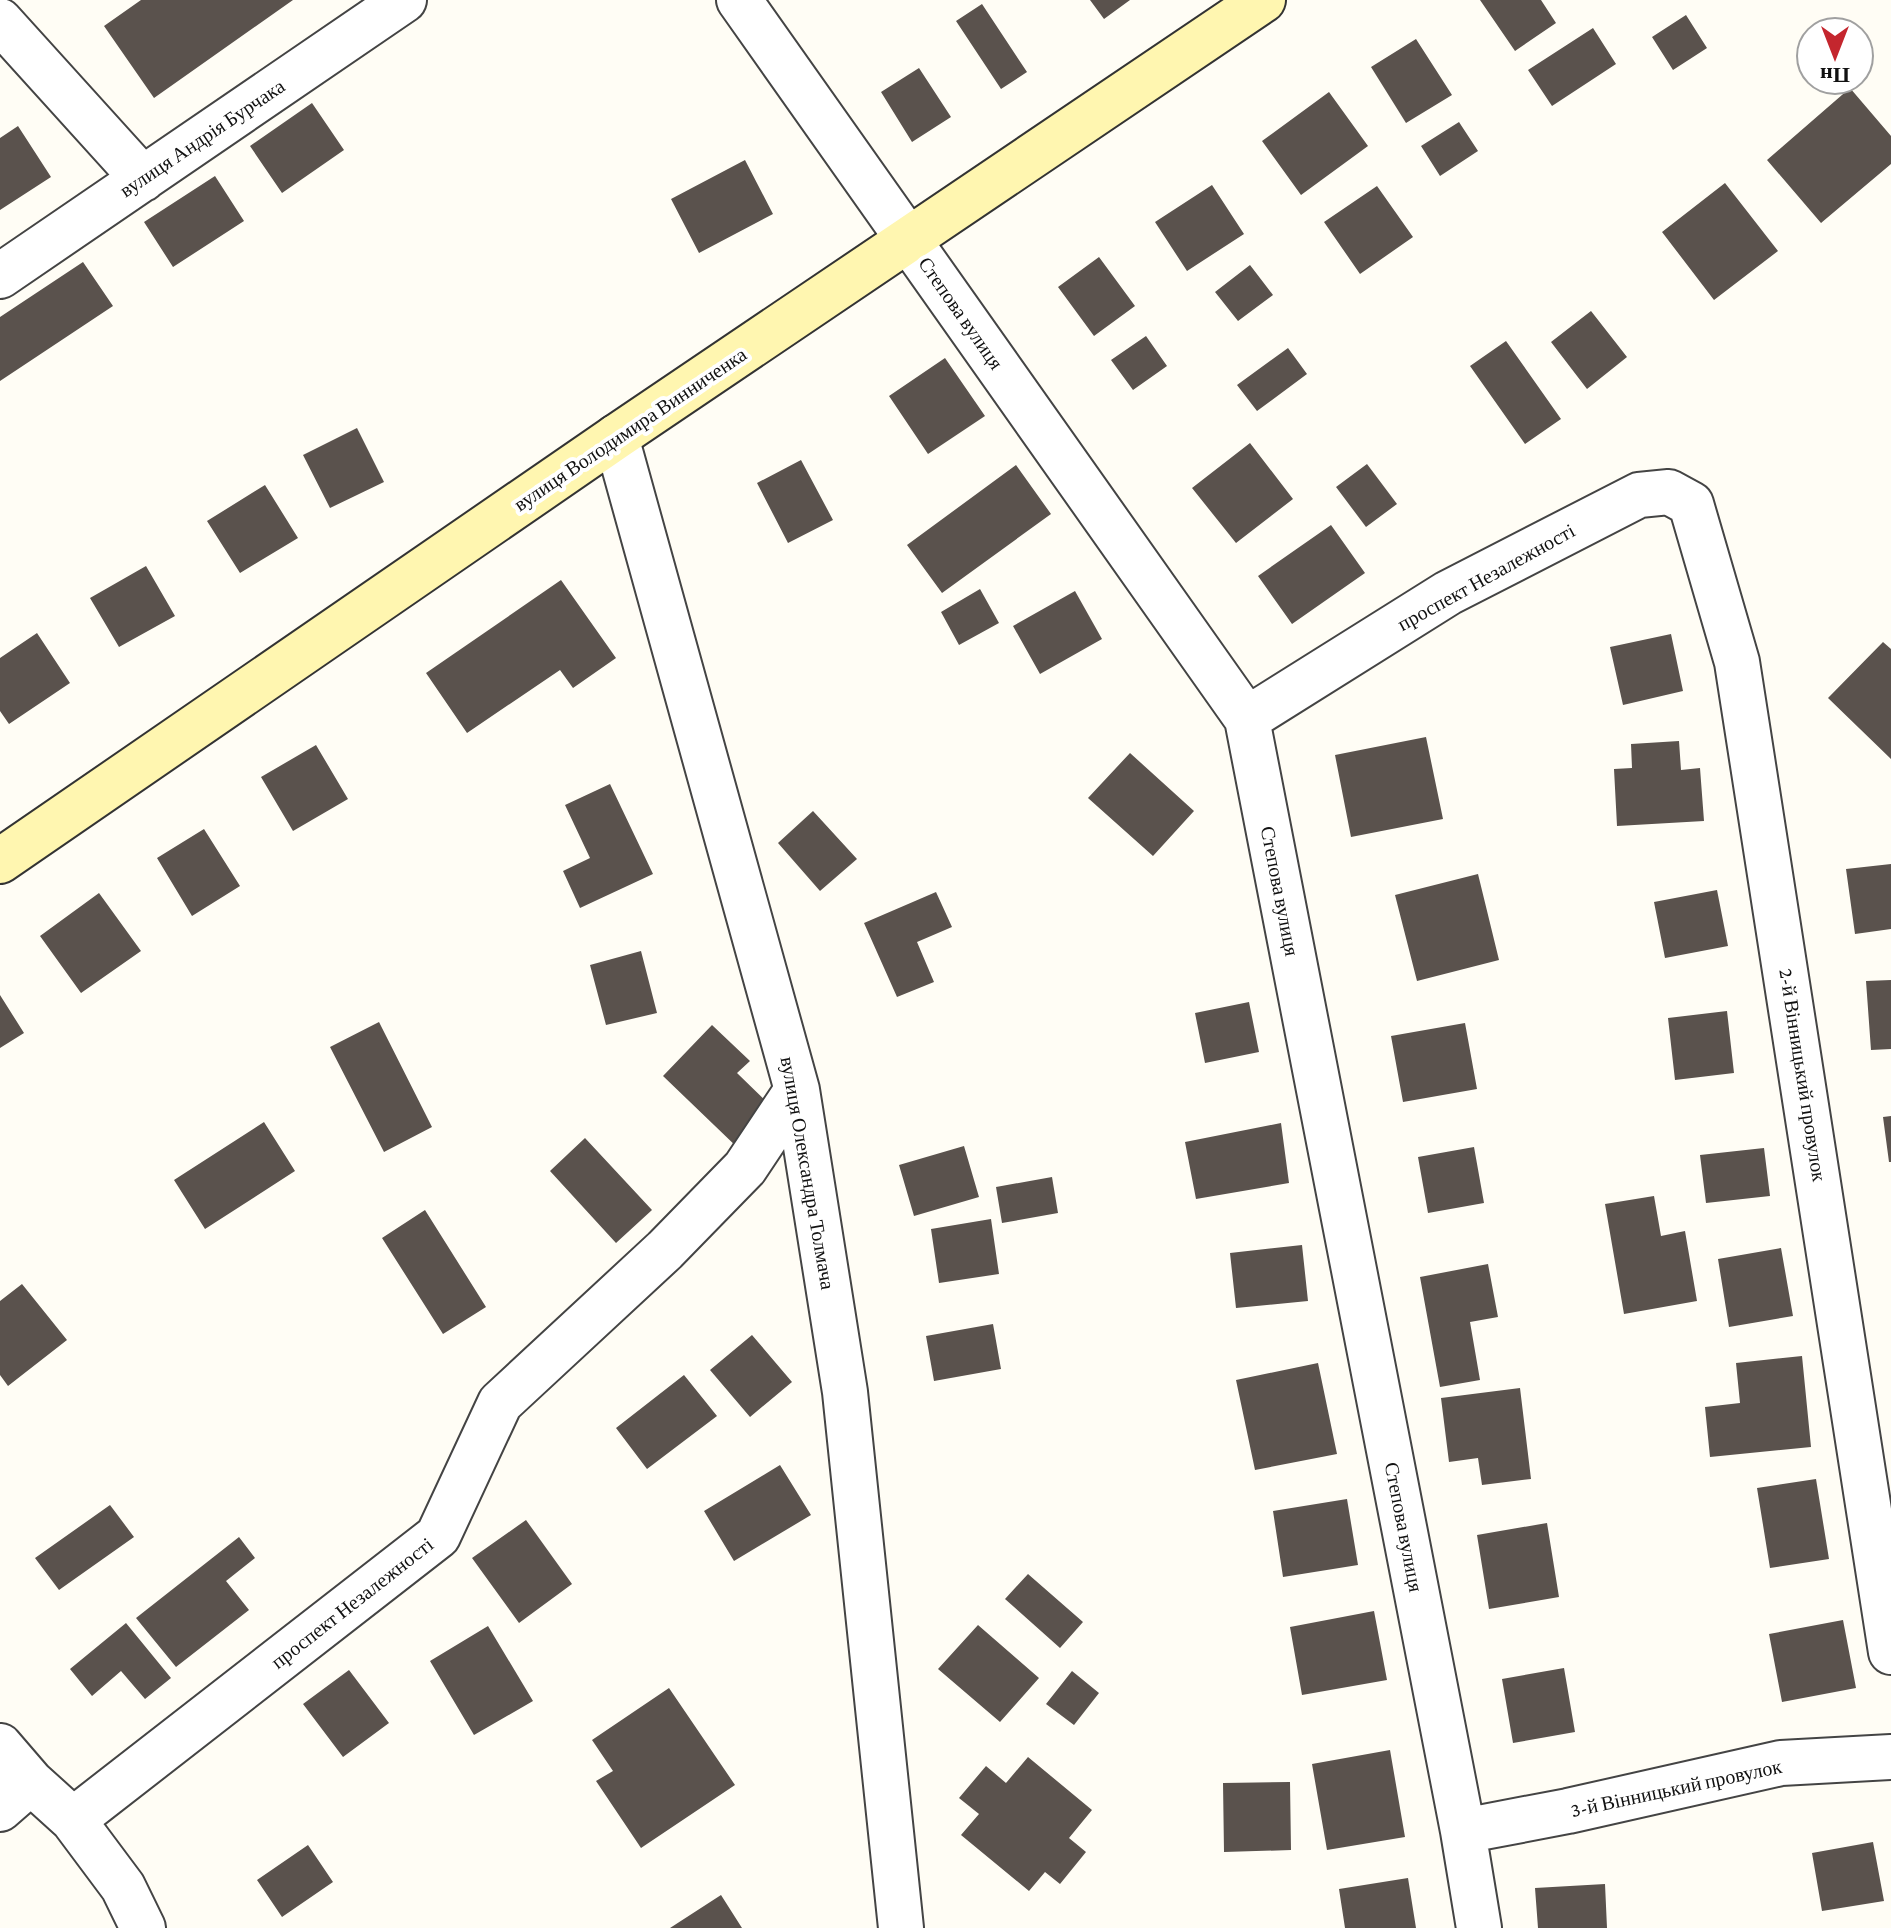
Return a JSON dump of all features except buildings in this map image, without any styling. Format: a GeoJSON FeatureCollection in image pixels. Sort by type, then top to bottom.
{"type":"FeatureCollection","features":[{"type":"Feature","properties":{"kind":"main road","name":"вулиця Володимира Винниченка"},"geometry":{"type":"LineString","coordinates":[[0,861],[616,437],[1263,0]]}},
{"type":"Feature","properties":{"kind":"street","name":"вулиця Андрія Бурчака"},"geometry":{"type":"LineString","coordinates":[[0,276],[404,0]]}},
{"type":"Feature","properties":{"kind":"street","name":"Степова вулиця"},"geometry":{"type":"LineString","coordinates":[[739,0],[1247,719],[1463,1831],[1479,1928]]}},
{"type":"Feature","properties":{"kind":"street"},"geometry":{"type":"LineString","coordinates":[[0,21],[143,179]]}},
{"type":"Feature","properties":{"kind":"street","name":"вулиця Олександра Толмача"},"geometry":{"type":"LineString","coordinates":[[616,437],[797,1090],[845,1392],[901,1928]]}},
{"type":"Feature","properties":{"kind":"street","name":"проспект Незалежності"},"geometry":{"type":"LineString","coordinates":[[1247,719],[1448,593],[1639,495],[1669,492],[1691,504]]}},
{"type":"Feature","properties":{"kind":"street","name":"2-й Вінницький провулок"},"geometry":{"type":"LineString","coordinates":[[1691,504],[1737,662],[1891,1652]]}},
{"type":"Feature","properties":{"kind":"street","name":"проспект Незалежності"},"geometry":{"type":"LineString","coordinates":[[73,1820],[438,1536],[500,1403],[665,1250],[745,1168],[797,1090]]}},
{"type":"Feature","properties":{"kind":"street"},"geometry":{"type":"LineString","coordinates":[[0,1746],[16,1796],[73,1820],[123,1887],[143,1928]]}},
{"type":"Feature","properties":{"kind":"street","name":"3-й Вінницький провулок"},"geometry":{"type":"LineString","coordinates":[[1463,1831],[1781,1763],[1891,1757]]}}]}
